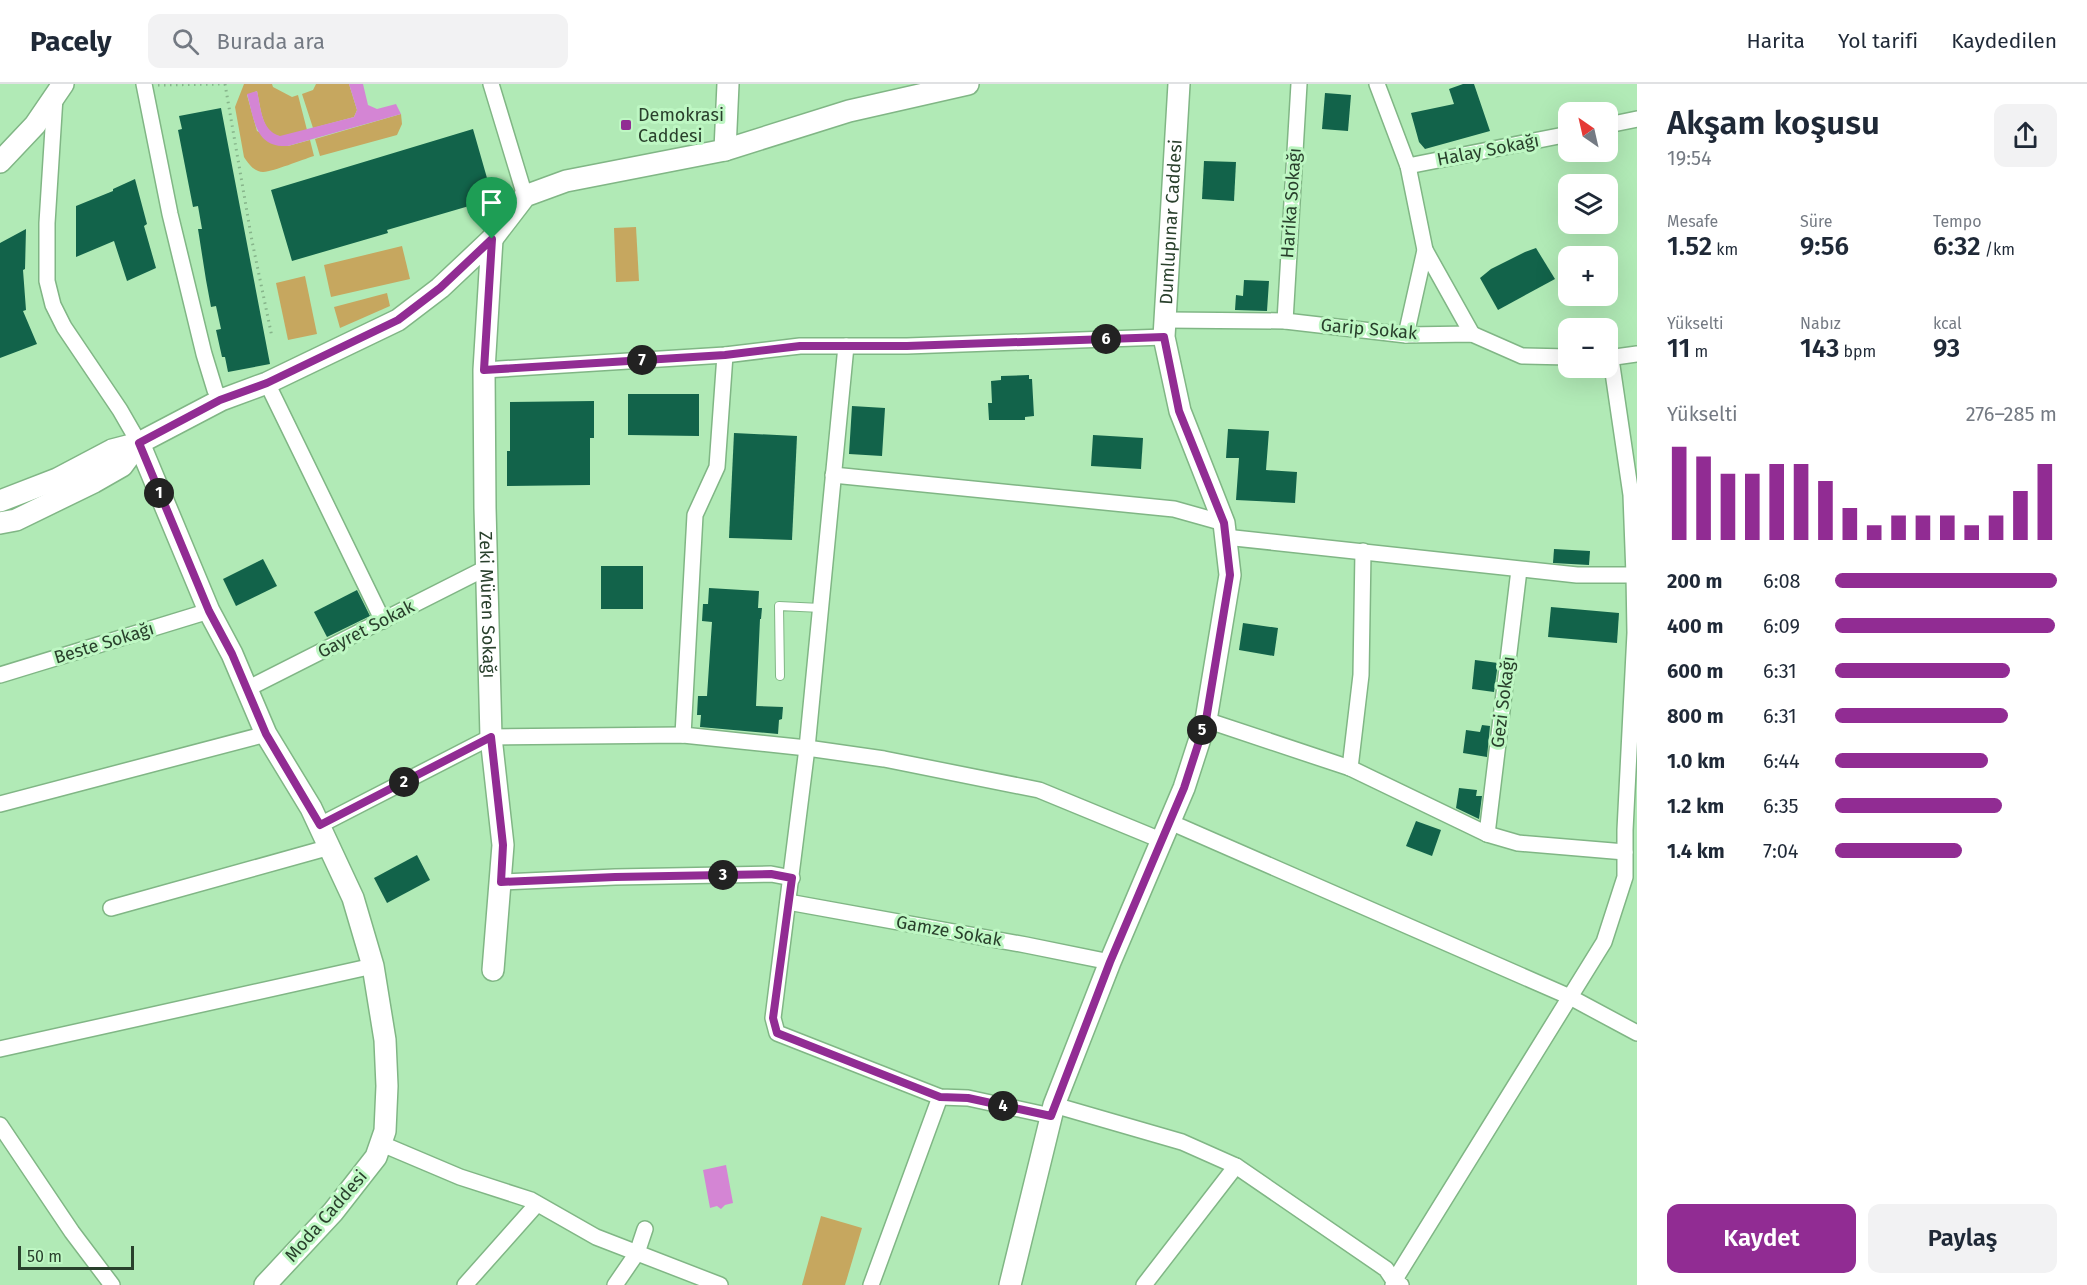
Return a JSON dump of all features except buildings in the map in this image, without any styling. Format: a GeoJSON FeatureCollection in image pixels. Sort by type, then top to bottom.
{"type":"FeatureCollection","features":[{"type":"Feature","properties":{"kind":"street"},"geometry":{"type":"LineString","coordinates":[[144,84],[170,214],[204,354],[214,390],[220,400]]}},
{"type":"Feature","properties":{"kind":"street"},"geometry":{"type":"LineString","coordinates":[[491,84],[525,196]]}},
{"type":"Feature","properties":{"kind":"street"},"geometry":{"type":"LineString","coordinates":[[725,150],[728,84]]}},
{"type":"Feature","properties":{"kind":"street"},"geometry":{"type":"LineString","coordinates":[[0,501],[57,479],[112,450],[139,443],[220,400],[267,383],[398,320],[440,288],[492,239],[525,196],[566,181],[725,150],[849,111],[968,84]]}},
{"type":"Feature","properties":{"kind":"street","name":"Dumlupınar Caddesi"},"geometry":{"type":"LineString","coordinates":[[1010,1285],[1053,1111],[1110,962],[1184,788],[1206,720],[1230,575],[1225,530],[1179,411],[1165,328],[1179,84]]}},
{"type":"Feature","properties":{"kind":"street","name":"Harika Sokağı"},"geometry":{"type":"LineString","coordinates":[[1285,321],[1299,84]]}},
{"type":"Feature","properties":{"kind":"street"},"geometry":{"type":"LineString","coordinates":[[1377,84],[1408,166],[1425,250],[1472,334]]}},
{"type":"Feature","properties":{"kind":"street"},"geometry":{"type":"LineString","coordinates":[[0,162],[35,125],[59,90]]}},
{"type":"Feature","properties":{"kind":"street"},"geometry":{"type":"LineString","coordinates":[[59,90],[47,223],[47,281],[53,305],[64,327],[120,410],[139,443],[209,611],[232,654],[266,734],[320,825],[353,898],[373,966],[385,1040],[386,1108],[382,1144],[460,1177],[531,1200],[596,1237],[720,1285]]}},
{"type":"Feature","properties":{"kind":"street"},"geometry":{"type":"LineString","coordinates":[[1618,123],[1637,119]]}},
{"type":"Feature","properties":{"kind":"street","name":"Halay Sokağı"},"geometry":{"type":"LineString","coordinates":[[1408,166],[1558,136]]}},
{"type":"Feature","properties":{"kind":"street","name":"Zeki Müren Sokağı"},"geometry":{"type":"LineString","coordinates":[[492,239],[484,370],[486,568],[491,737],[503,845],[493,970]]}},
{"type":"Feature","properties":{"kind":"street"},"geometry":{"type":"LineString","coordinates":[[1406,335],[1425,250]]}},
{"type":"Feature","properties":{"kind":"street","name":"Garip Sokak"},"geometry":{"type":"LineString","coordinates":[[484,370],[725,355],[800,346],[907,346],[1285,321],[1406,335],[1472,334],[1522,356],[1558,357]]}},
{"type":"Feature","properties":{"kind":"street"},"geometry":{"type":"LineString","coordinates":[[846,346],[807,748],[773,1018],[777,1033],[940,1097],[968,1098],[1053,1111],[1182,1142],[1236,1166],[1386,1269],[1396,1284],[1604,942],[1625,877],[1634,712],[1636,575],[1634,494],[1614,378]]}},
{"type":"Feature","properties":{"kind":"street"},"geometry":{"type":"LineString","coordinates":[[1618,357],[1637,354]]}},
{"type":"Feature","properties":{"kind":"street"},"geometry":{"type":"LineString","coordinates":[[683,735],[694,515],[717,467],[725,355]]}},
{"type":"Feature","properties":{"kind":"street"},"geometry":{"type":"LineString","coordinates":[[267,383],[383,621]]}},
{"type":"Feature","properties":{"kind":"street"},"geometry":{"type":"LineString","coordinates":[[0,523],[16,520],[122,466],[139,443]]}},
{"type":"Feature","properties":{"kind":"street"},"geometry":{"type":"LineString","coordinates":[[834,475],[1174,508],[1225,530],[1363,551],[1519,570],[1577,575],[1636,575]]}},
{"type":"Feature","properties":{"kind":"street"},"geometry":{"type":"LineString","coordinates":[[1350,768],[1361,675],[1363,551]]}},
{"type":"Feature","properties":{"kind":"street","name":"Gayret Sokak"},"geometry":{"type":"LineString","coordinates":[[247,689],[486,568]]}},
{"type":"Feature","properties":{"kind":"street","name":"Gezi Sokağı"},"geometry":{"type":"LineString","coordinates":[[1487,834],[1519,570]]}},
{"type":"Feature","properties":{"kind":"street","name":"Beste Sokağı"},"geometry":{"type":"LineString","coordinates":[[0,675],[209,611]]}},
{"type":"Feature","properties":{"kind":"street"},"geometry":{"type":"LineString","coordinates":[[1206,720],[1350,768],[1487,834],[1518,843],[1625,852]]}},
{"type":"Feature","properties":{"kind":"street"},"geometry":{"type":"LineString","coordinates":[[0,804],[266,734]]}},
{"type":"Feature","properties":{"kind":"street"},"geometry":{"type":"LineString","coordinates":[[320,825],[491,737],[683,735],[807,748],[894,761],[1040,790],[1167,831],[1570,997],[1637,1033]]}},
{"type":"Feature","properties":{"kind":"street"},"geometry":{"type":"LineString","coordinates":[[111,908],[330,847]]}},
{"type":"Feature","properties":{"kind":"street"},"geometry":{"type":"LineString","coordinates":[[501,882],[771,874],[792,878]]}},
{"type":"Feature","properties":{"kind":"street","name":"Gamze Sokak"},"geometry":{"type":"LineString","coordinates":[[788,902],[1015,942],[1110,962]]}},
{"type":"Feature","properties":{"kind":"street"},"geometry":{"type":"LineString","coordinates":[[0,1049],[373,966]]}},
{"type":"Feature","properties":{"kind":"street"},"geometry":{"type":"LineString","coordinates":[[871,1285],[940,1097]]}},
{"type":"Feature","properties":{"kind":"street"},"geometry":{"type":"LineString","coordinates":[[0,1125],[72,1232],[112,1285]]}},
{"type":"Feature","properties":{"kind":"street","name":"Moda Caddesi"},"geometry":{"type":"LineString","coordinates":[[265,1285],[333,1212],[376,1157],[382,1144]]}},
{"type":"Feature","properties":{"kind":"street"},"geometry":{"type":"LineString","coordinates":[[1144,1285],[1236,1166]]}},
{"type":"Feature","properties":{"kind":"street"},"geometry":{"type":"LineString","coordinates":[[465,1285],[537,1204]]}},
{"type":"Feature","properties":{"kind":"street"},"geometry":{"type":"LineString","coordinates":[[615,1285],[637,1253],[645,1228]]}},
{"type":"Feature","properties":{"kind":"lane"},"geometry":{"type":"LineString","coordinates":[[780,676],[779,606],[821,608]]}},
{"type":"Feature","properties":{"kind":"path"},"geometry":{"type":"LineString","coordinates":[[144,84],[225,84],[252,241],[272,337]]}},
{"type":"Feature","properties":{"kind":"shaded area"},"geometry":{"type":"Polygon","coordinates":[[[244,84],[272,84],[273,87],[292,97],[298,95],[307,130],[279,136],[273,134],[265,125],[257,91],[247,95],[257,131],[288,146],[310,140],[314,156],[263,172],[252,167],[244,157],[235,107],[244,84]]]}},
{"type":"Feature","properties":{"kind":"shaded area"},"geometry":{"type":"Polygon","coordinates":[[[316,84],[349,84],[357,110],[354,117],[313,128],[302,94],[313,90],[316,84]]]}},
{"type":"Feature","properties":{"kind":"shaded area"},"geometry":{"type":"Polygon","coordinates":[[[349,84],[363,84],[368,105],[377,109],[396,104],[401,114],[288,146],[277,145],[262,137],[254,122],[247,94],[257,91],[265,124],[280,136],[354,117],[357,110],[349,84]]]}},
{"type":"Feature","properties":{"kind":"shaded area"},"geometry":{"type":"Polygon","coordinates":[[[401,114],[402,124],[397,135],[320,156],[315,139],[401,114]]]}},
{"type":"Feature","properties":{"kind":"shaded area"},"geometry":{"type":"Polygon","coordinates":[[[636,227],[639,281],[616,282],[614,228],[636,227]]]}},
{"type":"Feature","properties":{"kind":"shaded area"},"geometry":{"type":"Polygon","coordinates":[[[402,246],[410,279],[331,297],[324,265],[402,246]]]}},
{"type":"Feature","properties":{"kind":"shaded area"},"geometry":{"type":"Polygon","coordinates":[[[305,276],[317,334],[288,340],[276,283],[305,276]]]}},
{"type":"Feature","properties":{"kind":"shaded area"},"geometry":{"type":"Polygon","coordinates":[[[387,293],[390,306],[340,328],[334,307],[387,293]]]}},
{"type":"Feature","properties":{"kind":"shaded area"},"geometry":{"type":"Polygon","coordinates":[[[726,1165],[733,1203],[721,1209],[717,1206],[710,1208],[703,1170],[726,1165]]]}},
{"type":"Feature","properties":{"kind":"shaded area"},"geometry":{"type":"Polygon","coordinates":[[[821,1216],[862,1228],[845,1285],[802,1285],[821,1216]]]}},
{"type":"Feature","properties":{"kind":"place","name":"Demokrasi Caddesi"},"geometry":{"type":"Point","coordinates":[626,125]}},
{"type":"Feature","properties":{"kind":"route"},"geometry":{"type":"LineString","coordinates":[[492,239],[484,370],[725,355],[800,346],[907,346],[1164,337],[1179,411],[1224,523],[1230,575],[1206,720],[1184,788],[1110,962],[1051,1116],[968,1098],[940,1097],[777,1033],[773,1018],[792,878],[771,874],[501,882],[503,845],[491,737],[320,825],[266,734],[232,654],[209,611],[139,443],[220,400],[267,383],[398,320],[440,288],[492,239]]}}]}
